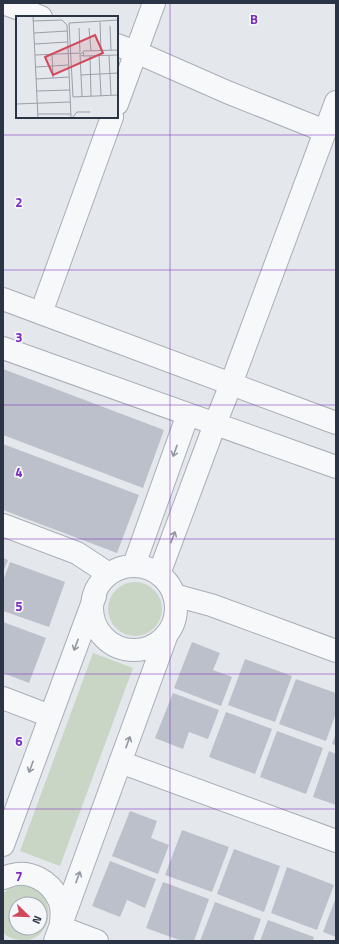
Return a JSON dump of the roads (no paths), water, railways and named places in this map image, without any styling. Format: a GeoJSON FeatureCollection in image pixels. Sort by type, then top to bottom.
{"type":"FeatureCollection","features":[{"type":"Feature","properties":{"kind":"street"},"geometry":{"type":"LineString","coordinates":[[3,3],[38,16]]}},
{"type":"Feature","properties":{"kind":"street"},"geometry":{"type":"LineString","coordinates":[[118,98],[126,49],[154,3]]}},
{"type":"Feature","properties":{"kind":"street"},"geometry":{"type":"LineString","coordinates":[[126,49],[227,92],[325,131]]}},
{"type":"Feature","properties":{"kind":"street"},"geometry":{"type":"LineString","coordinates":[[159,574],[336,102]]}},
{"type":"Feature","properties":{"kind":"street"},"geometry":{"type":"LineString","coordinates":[[42,314],[112,118]]}},
{"type":"Feature","properties":{"kind":"street"},"geometry":{"type":"LineString","coordinates":[[3,299],[336,423]]}},
{"type":"Feature","properties":{"kind":"street"},"geometry":{"type":"LineString","coordinates":[[3,348],[336,468]]}},
{"type":"Feature","properties":{"kind":"street"},"geometry":{"type":"LineString","coordinates":[[134,565],[188,414]]}},
{"type":"Feature","properties":{"kind":"street"},"geometry":{"type":"LineString","coordinates":[[3,525],[76,552],[110,574]]}},
{"type":"Feature","properties":{"kind":"street"},"geometry":{"type":"LineString","coordinates":[[3,845],[100,584],[110,574],[121,568],[134,565],[147,568],[159,574],[168,583],[174,595],[176,608],[174,621],[167,634],[56,936]]}},
{"type":"Feature","properties":{"kind":"street"},"geometry":{"type":"LineString","coordinates":[[174,595],[211,605],[336,652]]}},
{"type":"Feature","properties":{"kind":"street"},"geometry":{"type":"LineString","coordinates":[[95,596],[92,610],[96,624],[103,636],[115,646],[129,650],[143,649],[157,644],[167,634]]}},
{"type":"Feature","properties":{"kind":"street"},"geometry":{"type":"LineString","coordinates":[[3,698],[50,716]]}},
{"type":"Feature","properties":{"kind":"street"},"geometry":{"type":"LineString","coordinates":[[120,762],[336,841]]}},
{"type":"Feature","properties":{"kind":"street"},"geometry":{"type":"LineString","coordinates":[[3,878],[12,875],[27,874],[40,878],[51,887],[59,899],[62,913],[56,936]]}},
{"type":"Feature","properties":{"kind":"street"},"geometry":{"type":"LineString","coordinates":[[56,936],[96,941]]}}]}
